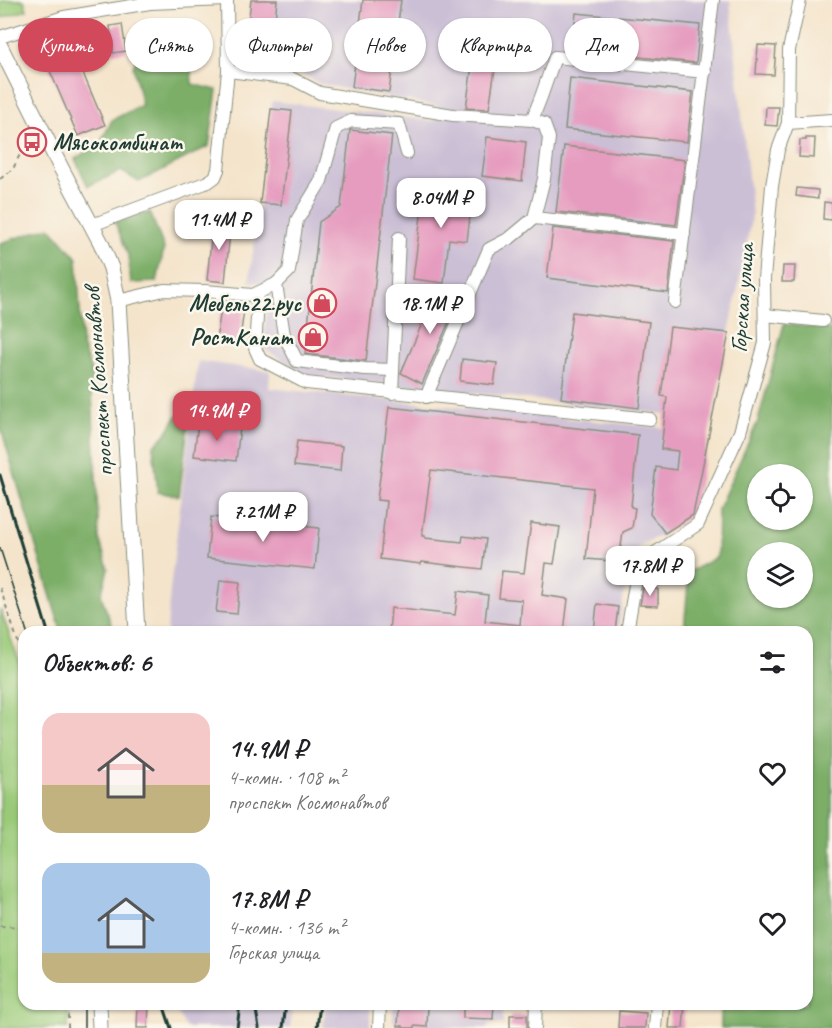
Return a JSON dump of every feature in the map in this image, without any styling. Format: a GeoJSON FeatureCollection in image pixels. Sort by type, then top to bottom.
{"type":"FeatureCollection","features":[{"type":"Feature","properties":{"kind":"main road","name":"проспект Космонавтов"},"geometry":{"type":"LineString","coordinates":[[0,46],[92,225],[111,268],[118,301],[137,626]]}},
{"type":"Feature","properties":{"kind":"main road"},"geometry":{"type":"LineString","coordinates":[[99,1010],[100,1028]]}},
{"type":"Feature","properties":{"kind":"street"},"geometry":{"type":"LineString","coordinates":[[0,37],[63,17],[150,2],[227,0],[227,18]]}},
{"type":"Feature","properties":{"kind":"street"},"geometry":{"type":"LineString","coordinates":[[675,302],[714,0]]}},
{"type":"Feature","properties":{"kind":"street","name":"Горская улица"},"geometry":{"type":"LineString","coordinates":[[628,626],[636,579],[649,557],[698,524],[740,432],[765,343],[764,279],[772,186],[778,150],[788,123],[789,50],[800,0]]}},
{"type":"Feature","properties":{"kind":"street"},"geometry":{"type":"LineString","coordinates":[[531,120],[555,57],[705,72]]}},
{"type":"Feature","properties":{"kind":"street"},"geometry":{"type":"LineString","coordinates":[[92,225],[208,182],[215,177],[218,170],[228,72]]}},
{"type":"Feature","properties":{"kind":"street"},"geometry":{"type":"LineString","coordinates":[[236,72],[293,79],[320,93],[453,115],[531,120],[544,124],[549,138],[544,179],[534,218],[510,238],[489,249],[426,397]]}},
{"type":"Feature","properties":{"kind":"street"},"geometry":{"type":"LineString","coordinates":[[788,123],[832,120]]}},
{"type":"Feature","properties":{"kind":"street"},"geometry":{"type":"LineString","coordinates":[[118,301],[164,290],[253,295],[276,284],[289,271],[297,220],[321,181],[336,128],[351,121],[399,124],[406,153]]}},
{"type":"Feature","properties":{"kind":"street"},"geometry":{"type":"LineString","coordinates":[[534,218],[684,234]]}},
{"type":"Feature","properties":{"kind":"street"},"geometry":{"type":"LineString","coordinates":[[392,393],[399,238]]}},
{"type":"Feature","properties":{"kind":"street"},"geometry":{"type":"LineString","coordinates":[[276,284],[284,335],[297,361],[393,370]]}},
{"type":"Feature","properties":{"kind":"street"},"geometry":{"type":"LineString","coordinates":[[253,295],[258,302],[255,348],[260,359],[306,383],[650,419]]}},
{"type":"Feature","properties":{"kind":"street"},"geometry":{"type":"LineString","coordinates":[[765,315],[823,321]]}},
{"type":"Feature","properties":{"kind":"street"},"geometry":{"type":"LineString","coordinates":[[380,1010],[380,1028]]}},
{"type":"Feature","properties":{"kind":"street"},"geometry":{"type":"LineString","coordinates":[[535,1028],[536,1010]]}},
{"type":"Feature","properties":{"kind":"street"},"geometry":{"type":"LineString","coordinates":[[655,1028],[656,1010]]}},
{"type":"Feature","properties":{"kind":"path"},"geometry":{"type":"LineString","coordinates":[[0,179],[13,169],[32,130]]}},
{"type":"Feature","properties":{"kind":"path"},"geometry":{"type":"LineString","coordinates":[[0,588],[18,642]]}},
{"type":"Feature","properties":{"kind":"path"},"geometry":{"type":"LineString","coordinates":[[0,926],[18,927]]}},
{"type":"Feature","properties":{"kind":"path"},"geometry":{"type":"LineString","coordinates":[[68,1010],[68,1028]]}},
{"type":"Feature","properties":{"kind":"shaded area"},"geometry":{"type":"Polygon","coordinates":[[[251,0],[730,0],[752,215],[729,333],[670,327],[661,396],[667,397],[665,414],[307,375],[263,348],[269,285],[249,282],[272,101],[434,121],[442,107],[320,84],[299,72],[332,72],[332,18],[249,18],[251,0]]]}},
{"type":"Feature","properties":{"kind":"shaded area"},"geometry":{"type":"Polygon","coordinates":[[[198,361],[270,371],[269,388],[664,428],[661,448],[678,451],[676,470],[656,468],[650,514],[665,533],[639,546],[627,573],[619,626],[167,626],[198,361]]]}},
{"type":"Feature","properties":{"kind":"shaded area"},"geometry":{"type":"Polygon","coordinates":[[[176,1010],[292,1010],[290,1028],[186,1028],[176,1010]]]}},
{"type":"Feature","properties":{"kind":"shaded area"},"geometry":{"type":"Polygon","coordinates":[[[325,1010],[370,1010],[370,1028],[323,1028],[325,1010]]]}},
{"type":"Feature","properties":{"kind":"shaded area"},"geometry":{"type":"Polygon","coordinates":[[[393,1010],[503,1010],[503,1024],[488,1024],[488,1028],[396,1028],[396,1023],[393,1022],[393,1010]]]}},
{"type":"Feature","properties":{"kind":"green space"},"geometry":{"type":"Polygon","coordinates":[[[24,0],[27,10],[1,18],[0,2],[24,0]]]}},
{"type":"Feature","properties":{"kind":"green space"},"geometry":{"type":"Polygon","coordinates":[[[134,72],[191,72],[192,84],[217,90],[209,146],[139,182],[121,171],[88,186],[75,159],[101,142],[112,120],[142,105],[134,72]]]}},
{"type":"Feature","properties":{"kind":"green space"},"geometry":{"type":"Polygon","coordinates":[[[150,212],[164,248],[157,282],[131,283],[128,255],[115,222],[150,212]]]}},
{"type":"Feature","properties":{"kind":"green space"},"geometry":{"type":"Polygon","coordinates":[[[50,227],[77,258],[82,345],[91,371],[99,538],[108,569],[101,595],[111,626],[60,626],[0,425],[0,243],[50,227]]]}},
{"type":"Feature","properties":{"kind":"green space"},"geometry":{"type":"Polygon","coordinates":[[[784,324],[832,330],[832,1028],[721,1028],[721,1010],[813,1010],[813,626],[684,626],[689,572],[717,557],[718,509],[758,421],[784,324]]]}},
{"type":"Feature","properties":{"kind":"green space"},"geometry":{"type":"Polygon","coordinates":[[[182,414],[189,418],[179,496],[158,492],[153,446],[165,435],[176,417],[182,414]]]}},
{"type":"Feature","properties":{"kind":"green space"},"geometry":{"type":"Polygon","coordinates":[[[0,609],[18,658],[18,1010],[68,1010],[68,1028],[0,1028],[0,609]]]}},
{"type":"Feature","properties":{"kind":"building"},"geometry":{"type":"Polygon","coordinates":[[[251,0],[277,0],[275,18],[249,18],[251,0]]]}},
{"type":"Feature","properties":{"kind":"building"},"geometry":{"type":"Polygon","coordinates":[[[363,0],[401,0],[399,18],[361,18],[363,0]]]}},
{"type":"Feature","properties":{"kind":"building"},"geometry":{"type":"Polygon","coordinates":[[[576,13],[628,18],[575,18],[576,13]]]}},
{"type":"Feature","properties":{"kind":"building"},"geometry":{"type":"Polygon","coordinates":[[[639,19],[700,25],[696,63],[639,57],[639,19]]]}},
{"type":"Feature","properties":{"kind":"building"},"geometry":{"type":"Polygon","coordinates":[[[122,24],[125,51],[113,53],[113,26],[122,24]]]}},
{"type":"Feature","properties":{"kind":"building"},"geometry":{"type":"Polygon","coordinates":[[[758,45],[776,46],[774,75],[756,74],[758,45]]]}},
{"type":"Feature","properties":{"kind":"building"},"geometry":{"type":"Polygon","coordinates":[[[50,72],[82,72],[105,125],[78,136],[50,72]]]}},
{"type":"Feature","properties":{"kind":"building"},"geometry":{"type":"Polygon","coordinates":[[[354,72],[392,72],[389,92],[352,87],[354,72]]]}},
{"type":"Feature","properties":{"kind":"building"},"geometry":{"type":"Polygon","coordinates":[[[471,72],[495,72],[489,109],[466,108],[471,72]]]}},
{"type":"Feature","properties":{"kind":"building"},"geometry":{"type":"Polygon","coordinates":[[[570,78],[693,92],[687,142],[565,129],[570,78]]]}},
{"type":"Feature","properties":{"kind":"building"},"geometry":{"type":"Polygon","coordinates":[[[766,107],[779,107],[777,126],[765,125],[766,107]]]}},
{"type":"Feature","properties":{"kind":"building"},"geometry":{"type":"Polygon","coordinates":[[[271,109],[292,111],[281,205],[260,203],[271,109]]]}},
{"type":"Feature","properties":{"kind":"building"},"geometry":{"type":"Polygon","coordinates":[[[350,130],[392,135],[366,361],[305,354],[319,222],[341,207],[350,130]]]}},
{"type":"Feature","properties":{"kind":"building"},"geometry":{"type":"Polygon","coordinates":[[[487,137],[526,142],[522,181],[482,176],[487,137]]]}},
{"type":"Feature","properties":{"kind":"building"},"geometry":{"type":"Polygon","coordinates":[[[806,138],[815,138],[814,158],[799,157],[800,140],[806,140],[806,138]]]}},
{"type":"Feature","properties":{"kind":"building"},"geometry":{"type":"Polygon","coordinates":[[[564,146],[685,160],[676,225],[556,212],[564,146]]]}},
{"type":"Feature","properties":{"kind":"building"},"geometry":{"type":"Polygon","coordinates":[[[425,184],[473,190],[467,241],[449,239],[444,283],[413,279],[425,184]]]}},
{"type":"Feature","properties":{"kind":"building"},"geometry":{"type":"Polygon","coordinates":[[[797,188],[818,190],[818,199],[796,196],[797,188]]]}},
{"type":"Feature","properties":{"kind":"building"},"geometry":{"type":"Polygon","coordinates":[[[824,202],[832,203],[832,220],[823,219],[824,202]]]}},
{"type":"Feature","properties":{"kind":"building"},"geometry":{"type":"Polygon","coordinates":[[[213,220],[231,222],[225,282],[207,280],[213,220]]]}},
{"type":"Feature","properties":{"kind":"building"},"geometry":{"type":"Polygon","coordinates":[[[553,228],[674,241],[668,293],[547,278],[553,228]]]}},
{"type":"Feature","properties":{"kind":"building"},"geometry":{"type":"Polygon","coordinates":[[[783,266],[795,266],[794,282],[782,282],[783,266]]]}},
{"type":"Feature","properties":{"kind":"building"},"geometry":{"type":"Polygon","coordinates":[[[436,291],[461,294],[422,384],[401,373],[436,291]]]}},
{"type":"Feature","properties":{"kind":"building"},"geometry":{"type":"Polygon","coordinates":[[[222,301],[245,303],[239,346],[216,343],[222,301]]]}},
{"type":"Feature","properties":{"kind":"building"},"geometry":{"type":"Polygon","coordinates":[[[572,312],[649,322],[639,408],[561,398],[572,312]]]}},
{"type":"Feature","properties":{"kind":"building"},"geometry":{"type":"Polygon","coordinates":[[[670,327],[729,333],[693,515],[665,533],[650,514],[656,467],[676,470],[678,451],[661,449],[667,397],[661,396],[670,327]]]}},
{"type":"Feature","properties":{"kind":"building"},"geometry":{"type":"Polygon","coordinates":[[[462,359],[497,363],[494,385],[460,381],[462,359]]]}},
{"type":"Feature","properties":{"kind":"building"},"geometry":{"type":"Polygon","coordinates":[[[389,407],[638,435],[631,507],[635,508],[632,528],[623,532],[620,554],[612,561],[586,559],[593,488],[431,470],[422,536],[462,542],[463,536],[486,539],[482,569],[380,559],[386,501],[377,500],[389,407]]]}},
{"type":"Feature","properties":{"kind":"building"},"geometry":{"type":"Polygon","coordinates":[[[198,423],[240,428],[236,461],[194,456],[198,423]]]}},
{"type":"Feature","properties":{"kind":"building"},"geometry":{"type":"Polygon","coordinates":[[[297,441],[342,446],[340,471],[294,466],[297,441]]]}},
{"type":"Feature","properties":{"kind":"building"},"geometry":{"type":"Polygon","coordinates":[[[211,517],[319,528],[315,569],[207,558],[211,517]]]}},
{"type":"Feature","properties":{"kind":"building"},"geometry":{"type":"Polygon","coordinates":[[[531,523],[560,527],[554,564],[546,563],[542,595],[568,599],[565,626],[390,626],[391,608],[455,615],[458,591],[488,595],[485,621],[520,625],[522,600],[499,598],[502,571],[524,573],[531,523]]]}},
{"type":"Feature","properties":{"kind":"building"},"geometry":{"type":"Polygon","coordinates":[[[220,580],[240,582],[237,614],[216,612],[220,580]]]}},
{"type":"Feature","properties":{"kind":"building"},"geometry":{"type":"Polygon","coordinates":[[[643,588],[658,589],[658,606],[640,605],[643,588]]]}},
{"type":"Feature","properties":{"kind":"building"},"geometry":{"type":"Polygon","coordinates":[[[597,604],[618,607],[616,626],[595,626],[597,604]]]}},
{"type":"Feature","properties":{"kind":"building"},"geometry":{"type":"Polygon","coordinates":[[[138,1010],[149,1010],[148,1028],[137,1028],[138,1010]]]}},
{"type":"Feature","properties":{"kind":"building"},"geometry":{"type":"Polygon","coordinates":[[[399,1010],[428,1010],[427,1027],[403,1028],[403,1026],[398,1026],[399,1010]]]}},
{"type":"Feature","properties":{"kind":"building"},"geometry":{"type":"Polygon","coordinates":[[[463,1010],[494,1010],[493,1019],[463,1018],[463,1010]]]}},
{"type":"Feature","properties":{"kind":"building"},"geometry":{"type":"Polygon","coordinates":[[[670,1010],[684,1010],[683,1028],[669,1028],[670,1010]]]}},
{"type":"Feature","properties":{"kind":"building"},"geometry":{"type":"Polygon","coordinates":[[[619,1011],[646,1013],[645,1028],[618,1028],[619,1011]]]}},
{"type":"Feature","properties":{"kind":"building"},"geometry":{"type":"Polygon","coordinates":[[[510,1015],[527,1015],[527,1028],[510,1028],[510,1015]]]}},
{"type":"Feature","properties":{"kind":"tram line"},"geometry":{"type":"LineString","coordinates":[[0,548],[25,626]]}},
{"type":"Feature","properties":{"kind":"tram line"},"geometry":{"type":"LineString","coordinates":[[84,1010],[84,1028]]}},
{"type":"Feature","properties":{"kind":"railway"},"geometry":{"type":"LineString","coordinates":[[0,475],[46,626]]}},
{"type":"Feature","properties":{"kind":"railway"},"geometry":{"type":"LineString","coordinates":[[165,1010],[171,1028]]}},
{"type":"Feature","properties":{"kind":"railway"},"geometry":{"type":"LineString","coordinates":[[237,1028],[239,1010]]}},
{"type":"Feature","properties":{"kind":"railway"},"geometry":{"type":"LineString","coordinates":[[256,1010],[259,1028]]}},
{"type":"Feature","properties":{"kind":"railway"},"geometry":{"type":"LineString","coordinates":[[283,1028],[285,1010]]}},
{"type":"Feature","properties":{"kind":"railway"},"geometry":{"type":"LineString","coordinates":[[317,1028],[319,1010]]}},
{"type":"Feature","properties":{"kind":"place","name":"Мясокомбинат"},"geometry":{"type":"Point","coordinates":[32,142]}},
{"type":"Feature","properties":{"kind":"place","name":"Мебель22.рус"},"geometry":{"type":"Point","coordinates":[322,303]}},
{"type":"Feature","properties":{"kind":"place","name":"РостКанат"},"geometry":{"type":"Point","coordinates":[313,337]}}]}
